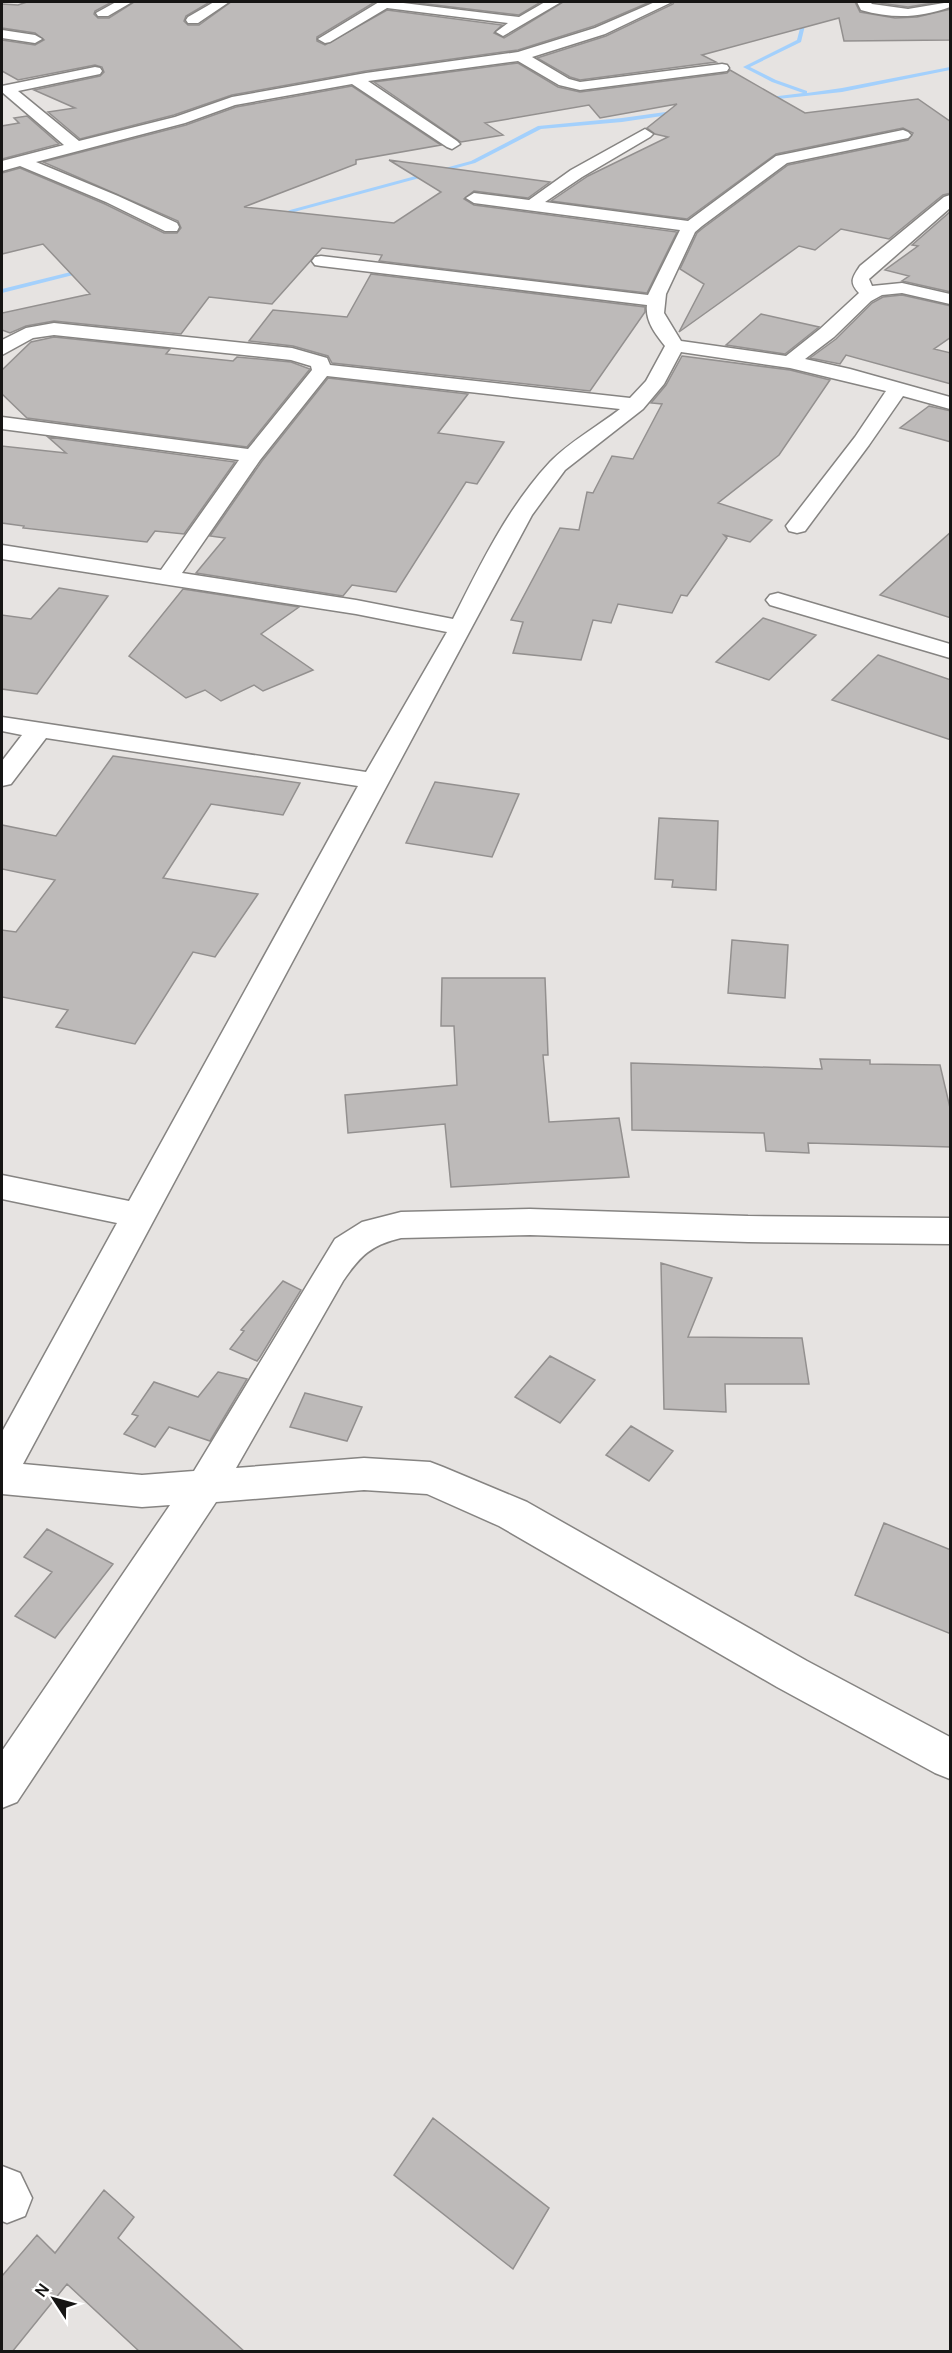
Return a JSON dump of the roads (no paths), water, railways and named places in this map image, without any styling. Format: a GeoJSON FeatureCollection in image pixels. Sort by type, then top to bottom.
{"type":"FeatureCollection","features":[{"type":"Feature","properties":{"kind":"street"},"geometry":{"type":"LineString","coordinates":[[103,13],[125,2]]}},
{"type":"Feature","properties":{"kind":"street"},"geometry":{"type":"LineString","coordinates":[[193,20],[222,2]]}},
{"type":"Feature","properties":{"kind":"street"},"geometry":{"type":"LineString","coordinates":[[470,64],[476,51],[520,21],[554,2]]}},
{"type":"Feature","properties":{"kind":"street"},"geometry":{"type":"LineString","coordinates":[[2,166],[180,120],[232,101],[355,79],[520,56],[600,31],[665,2]]}},
{"type":"Feature","properties":{"kind":"street"},"geometry":{"type":"LineString","coordinates":[[864,2],[866,7],[896,15],[910,14],[951,3]]}},
{"type":"Feature","properties":{"kind":"street"},"geometry":{"type":"LineString","coordinates":[[325,39],[386,3],[520,21]]}},
{"type":"Feature","properties":{"kind":"street"},"geometry":{"type":"LineString","coordinates":[[2,34],[35,39]]}},
{"type":"Feature","properties":{"kind":"street"},"geometry":{"type":"LineString","coordinates":[[520,56],[564,82],[580,86],[722,68]]}},
{"type":"Feature","properties":{"kind":"street"},"geometry":{"type":"LineString","coordinates":[[77,148],[7,88],[95,71]]}},
{"type":"Feature","properties":{"kind":"street"},"geometry":{"type":"LineString","coordinates":[[355,79],[452,144]]}},
{"type":"Feature","properties":{"kind":"street"},"geometry":{"type":"LineString","coordinates":[[537,206],[537,200],[645,134]]}},
{"type":"Feature","properties":{"kind":"street"},"geometry":{"type":"LineString","coordinates":[[903,135],[782,159],[692,226],[657,294],[655,313],[664,332],[675,346],[790,362],[951,403]]}},
{"type":"Feature","properties":{"kind":"street"},"geometry":{"type":"LineString","coordinates":[[23,162],[112,199],[171,227]]}},
{"type":"Feature","properties":{"kind":"street"},"geometry":{"type":"LineString","coordinates":[[474,198],[692,226]]}},
{"type":"Feature","properties":{"kind":"street"},"geometry":{"type":"LineString","coordinates":[[869,293],[860,284],[860,279],[866,270],[943,213],[951,200]]}},
{"type":"Feature","properties":{"kind":"street"},"geometry":{"type":"LineString","coordinates":[[321,261],[656,301]]}},
{"type":"Feature","properties":{"kind":"street"},"geometry":{"type":"LineString","coordinates":[[790,362],[827,333],[869,293],[889,287],[902,288],[951,300]]}},
{"type":"Feature","properties":{"kind":"street"},"geometry":{"type":"LineString","coordinates":[[2,349],[16,337],[31,331],[54,329],[304,356],[320,362],[322,370]]}},
{"type":"Feature","properties":{"kind":"street"},"geometry":{"type":"LineString","coordinates":[[2,1467],[374,781],[461,628],[510,534],[544,482],[558,466],[594,441],[636,405],[654,384],[675,346]]}},
{"type":"Feature","properties":{"kind":"street"},"geometry":{"type":"LineString","coordinates":[[322,370],[636,405]]}},
{"type":"Feature","properties":{"kind":"street"},"geometry":{"type":"LineString","coordinates":[[166,579],[253,456],[322,370]]}},
{"type":"Feature","properties":{"kind":"street"},"geometry":{"type":"LineString","coordinates":[[797,526],[862,441],[898,388]]}},
{"type":"Feature","properties":{"kind":"street"},"geometry":{"type":"LineString","coordinates":[[2,423],[253,456]]}},
{"type":"Feature","properties":{"kind":"street"},"geometry":{"type":"LineString","coordinates":[[2,552],[356,607],[461,628]]}},
{"type":"Feature","properties":{"kind":"street"},"geometry":{"type":"LineString","coordinates":[[778,600],[951,651]]}},
{"type":"Feature","properties":{"kind":"street"},"geometry":{"type":"LineString","coordinates":[[2,724],[374,781]]}},
{"type":"Feature","properties":{"kind":"street"},"geometry":{"type":"LineString","coordinates":[[2,778],[39,731]]}},
{"type":"Feature","properties":{"kind":"street"},"geometry":{"type":"LineString","coordinates":[[2,1187],[138,1215]]}},
{"type":"Feature","properties":{"kind":"street"},"geometry":{"type":"LineString","coordinates":[[2,1787],[205,1486],[347,1248],[374,1230],[401,1225],[530,1222],[748,1229],[951,1231]]}},
{"type":"Feature","properties":{"kind":"street"},"geometry":{"type":"LineString","coordinates":[[2,1478],[142,1491],[364,1474],[430,1478],[513,1514],[792,1674],[951,1760]]}},
{"type":"Feature","properties":{"kind":"waterway"},"geometry":{"type":"LineString","coordinates":[[805,92],[774,81],[746,67],[799,41],[806,13],[806,2]]}},
{"type":"Feature","properties":{"kind":"waterway"},"geometry":{"type":"LineString","coordinates":[[762,100],[842,90],[950,69]]}},
{"type":"Feature","properties":{"kind":"waterway"},"geometry":{"type":"LineString","coordinates":[[276,218],[292,211],[473,162],[540,127],[680,112]]}},
{"type":"Feature","properties":{"kind":"waterway"},"geometry":{"type":"LineString","coordinates":[[2,291],[87,270]]}}]}
